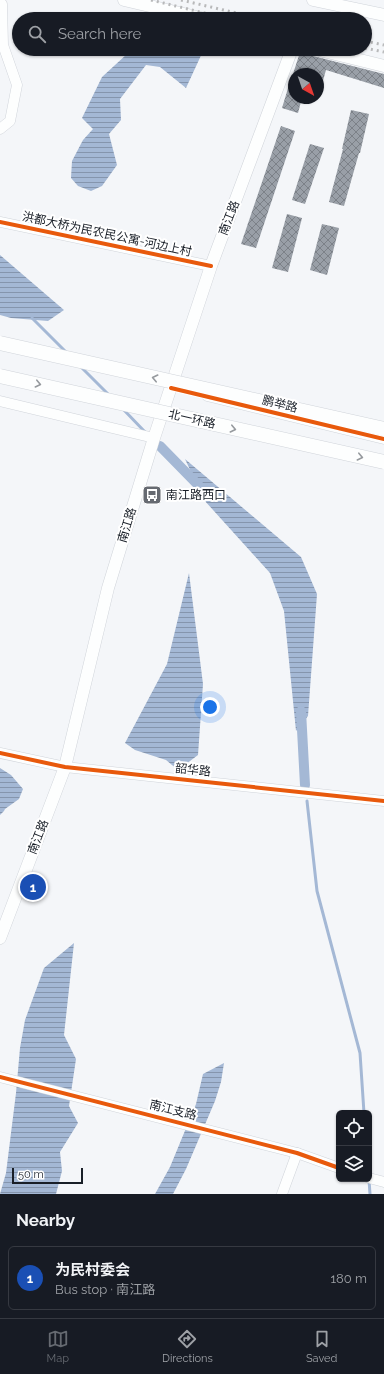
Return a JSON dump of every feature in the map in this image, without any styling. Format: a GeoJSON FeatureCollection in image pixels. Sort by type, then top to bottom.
{"type":"FeatureCollection","features":[{"type":"Feature","properties":{"kind":"highway"},"geometry":{"type":"LineString","coordinates":[[0,343],[384,429]]}},
{"type":"Feature","properties":{"kind":"highway","name":"北一环路"},"geometry":{"type":"LineString","coordinates":[[0,376],[384,462]]}},
{"type":"Feature","properties":{"kind":"main road"},"geometry":{"type":"LineString","coordinates":[[124,0],[175,12]]}},
{"type":"Feature","properties":{"kind":"main road"},"geometry":{"type":"LineString","coordinates":[[312,0],[370,12]]}},
{"type":"Feature","properties":{"kind":"main road"},"geometry":{"type":"LineString","coordinates":[[372,12],[384,15]]}},
{"type":"Feature","properties":{"kind":"main road","name":"南江路"},"geometry":{"type":"LineString","coordinates":[[0,938],[65,767],[108,588],[154,438],[211,266],[289,56]]}},
{"type":"Feature","properties":{"kind":"main road"},"geometry":{"type":"LineString","coordinates":[[343,56],[384,66]]}},
{"type":"Feature","properties":{"kind":"street"},"geometry":{"type":"LineString","coordinates":[[0,3],[2,4],[3,44],[17,85],[10,121],[0,129]]}},
{"type":"Feature","properties":{"kind":"street","name":"洪都大桥为民农民公寓-河边上村"},"geometry":{"type":"LineString","coordinates":[[0,222],[211,266]]}},
{"type":"Feature","properties":{"kind":"street","name":"鹏举路"},"geometry":{"type":"LineString","coordinates":[[171,388],[384,439]]}},
{"type":"Feature","properties":{"kind":"street"},"geometry":{"type":"LineString","coordinates":[[0,401],[154,438]]}},
{"type":"Feature","properties":{"kind":"street","name":"韶华路"},"geometry":{"type":"LineString","coordinates":[[0,753],[65,767],[384,801]]}},
{"type":"Feature","properties":{"kind":"street","name":"南江支路"},"geometry":{"type":"LineString","coordinates":[[0,1077],[297,1153],[336,1167]]}},
{"type":"Feature","properties":{"kind":"street"},"geometry":{"type":"LineString","coordinates":[[282,1194],[297,1153]]}},
{"type":"Feature","properties":{"kind":"street"},"geometry":{"type":"LineString","coordinates":[[372,1179],[384,1182]]}},
{"type":"Feature","properties":{"kind":"water"},"geometry":{"type":"Polygon","coordinates":[[[125,56],[201,56],[186,88],[160,67],[146,65],[120,99],[121,120],[109,134],[117,165],[102,186],[91,191],[78,186],[71,178],[72,161],[83,140],[93,129],[82,118],[102,77],[125,56]]]}},
{"type":"Feature","properties":{"kind":"water"},"geometry":{"type":"Polygon","coordinates":[[[0,255],[64,310],[48,321],[11,318],[0,315],[0,255]]]}},
{"type":"Feature","properties":{"kind":"water"},"geometry":{"type":"Polygon","coordinates":[[[185,459],[301,557],[317,594],[308,716],[296,731],[284,611],[270,573],[204,500],[185,459]]]}},
{"type":"Feature","properties":{"kind":"water"},"geometry":{"type":"Polygon","coordinates":[[[189,573],[203,684],[198,755],[178,770],[166,760],[135,750],[125,743],[167,664],[189,573]]]}},
{"type":"Feature","properties":{"kind":"water"},"geometry":{"type":"Polygon","coordinates":[[[0,768],[11,775],[23,789],[19,799],[5,809],[0,815],[0,768]]]}},
{"type":"Feature","properties":{"kind":"water"},"geometry":{"type":"Polygon","coordinates":[[[74,943],[64,1035],[76,1059],[69,1106],[78,1123],[60,1152],[62,1171],[56,1194],[0,1194],[6,1173],[20,1048],[25,1020],[44,968],[74,943]]]}},
{"type":"Feature","properties":{"kind":"water"},"geometry":{"type":"Polygon","coordinates":[[[224,1063],[221,1082],[215,1101],[186,1169],[173,1194],[155,1194],[170,1167],[196,1104],[203,1074],[224,1063]]]}},
{"type":"Feature","properties":{"kind":"building"},"geometry":{"type":"Polygon","coordinates":[[[299,56],[313,56],[384,74],[384,88],[326,70],[324,77],[324,68],[295,68],[299,56]]]}},
{"type":"Feature","properties":{"kind":"building"},"geometry":{"type":"Polygon","coordinates":[[[288,88],[288,104],[300,104],[298,113],[282,108],[288,88]]]}},
{"type":"Feature","properties":{"kind":"building"},"geometry":{"type":"Polygon","coordinates":[[[351,110],[369,114],[360,153],[344,206],[329,202],[343,149],[351,110]]]}},
{"type":"Feature","properties":{"kind":"building"},"geometry":{"type":"Polygon","coordinates":[[[281,126],[295,131],[256,248],[241,244],[281,126]]]}},
{"type":"Feature","properties":{"kind":"building"},"geometry":{"type":"Polygon","coordinates":[[[310,144],[324,148],[305,204],[292,200],[310,144]]]}},
{"type":"Feature","properties":{"kind":"building"},"geometry":{"type":"Polygon","coordinates":[[[287,214],[302,218],[288,272],[272,268],[287,214]]]}},
{"type":"Feature","properties":{"kind":"building"},"geometry":{"type":"Polygon","coordinates":[[[322,224],[339,228],[327,275],[310,270],[322,224]]]}},
{"type":"Feature","properties":{"kind":"waterway"},"geometry":{"type":"LineString","coordinates":[[32,318],[66,352]]}},
{"type":"Feature","properties":{"kind":"waterway"},"geometry":{"type":"LineString","coordinates":[[80,366],[108,394]]}},
{"type":"Feature","properties":{"kind":"waterway"},"geometry":{"type":"LineString","coordinates":[[122,408],[146,433]]}},
{"type":"Feature","properties":{"kind":"waterway"},"geometry":{"type":"LineString","coordinates":[[160,446],[205,492]]}},
{"type":"Feature","properties":{"kind":"waterway"},"geometry":{"type":"LineString","coordinates":[[301,711],[305,785]]}},
{"type":"Feature","properties":{"kind":"waterway"},"geometry":{"type":"LineString","coordinates":[[307,801],[317,891],[360,1053],[364,1110]]}},
{"type":"Feature","properties":{"kind":"waterway"},"geometry":{"type":"LineString","coordinates":[[369,1182],[370,1194]]}},
{"type":"Feature","properties":{"kind":"railway"},"geometry":{"type":"LineString","coordinates":[[151,0],[200,12]]}},
{"type":"Feature","properties":{"kind":"railway"},"geometry":{"type":"LineString","coordinates":[[181,0],[232,12]]}},
{"type":"Feature","properties":{"kind":"railway"},"geometry":{"type":"LineString","coordinates":[[372,42],[384,45]]}},
{"type":"Feature","properties":{"kind":"railway"},"geometry":{"type":"LineString","coordinates":[[372,49],[384,52]]}},
{"type":"Feature","properties":{"kind":"cycle path"},"geometry":{"type":"LineString","coordinates":[[0,222],[211,266]]}},
{"type":"Feature","properties":{"kind":"cycle path"},"geometry":{"type":"LineString","coordinates":[[171,388],[384,439]]}},
{"type":"Feature","properties":{"kind":"cycle path"},"geometry":{"type":"LineString","coordinates":[[0,753],[65,767],[384,801]]}},
{"type":"Feature","properties":{"kind":"cycle path"},"geometry":{"type":"LineString","coordinates":[[0,1077],[297,1153],[336,1167]]}},
{"type":"Feature","properties":{"kind":"place","name":"南江路西口"},"geometry":{"type":"Point","coordinates":[152,495]}},
{"type":"Feature","properties":{"kind":"place","name":"为民村委会"},"geometry":{"type":"Point","coordinates":[33,887]}}]}
